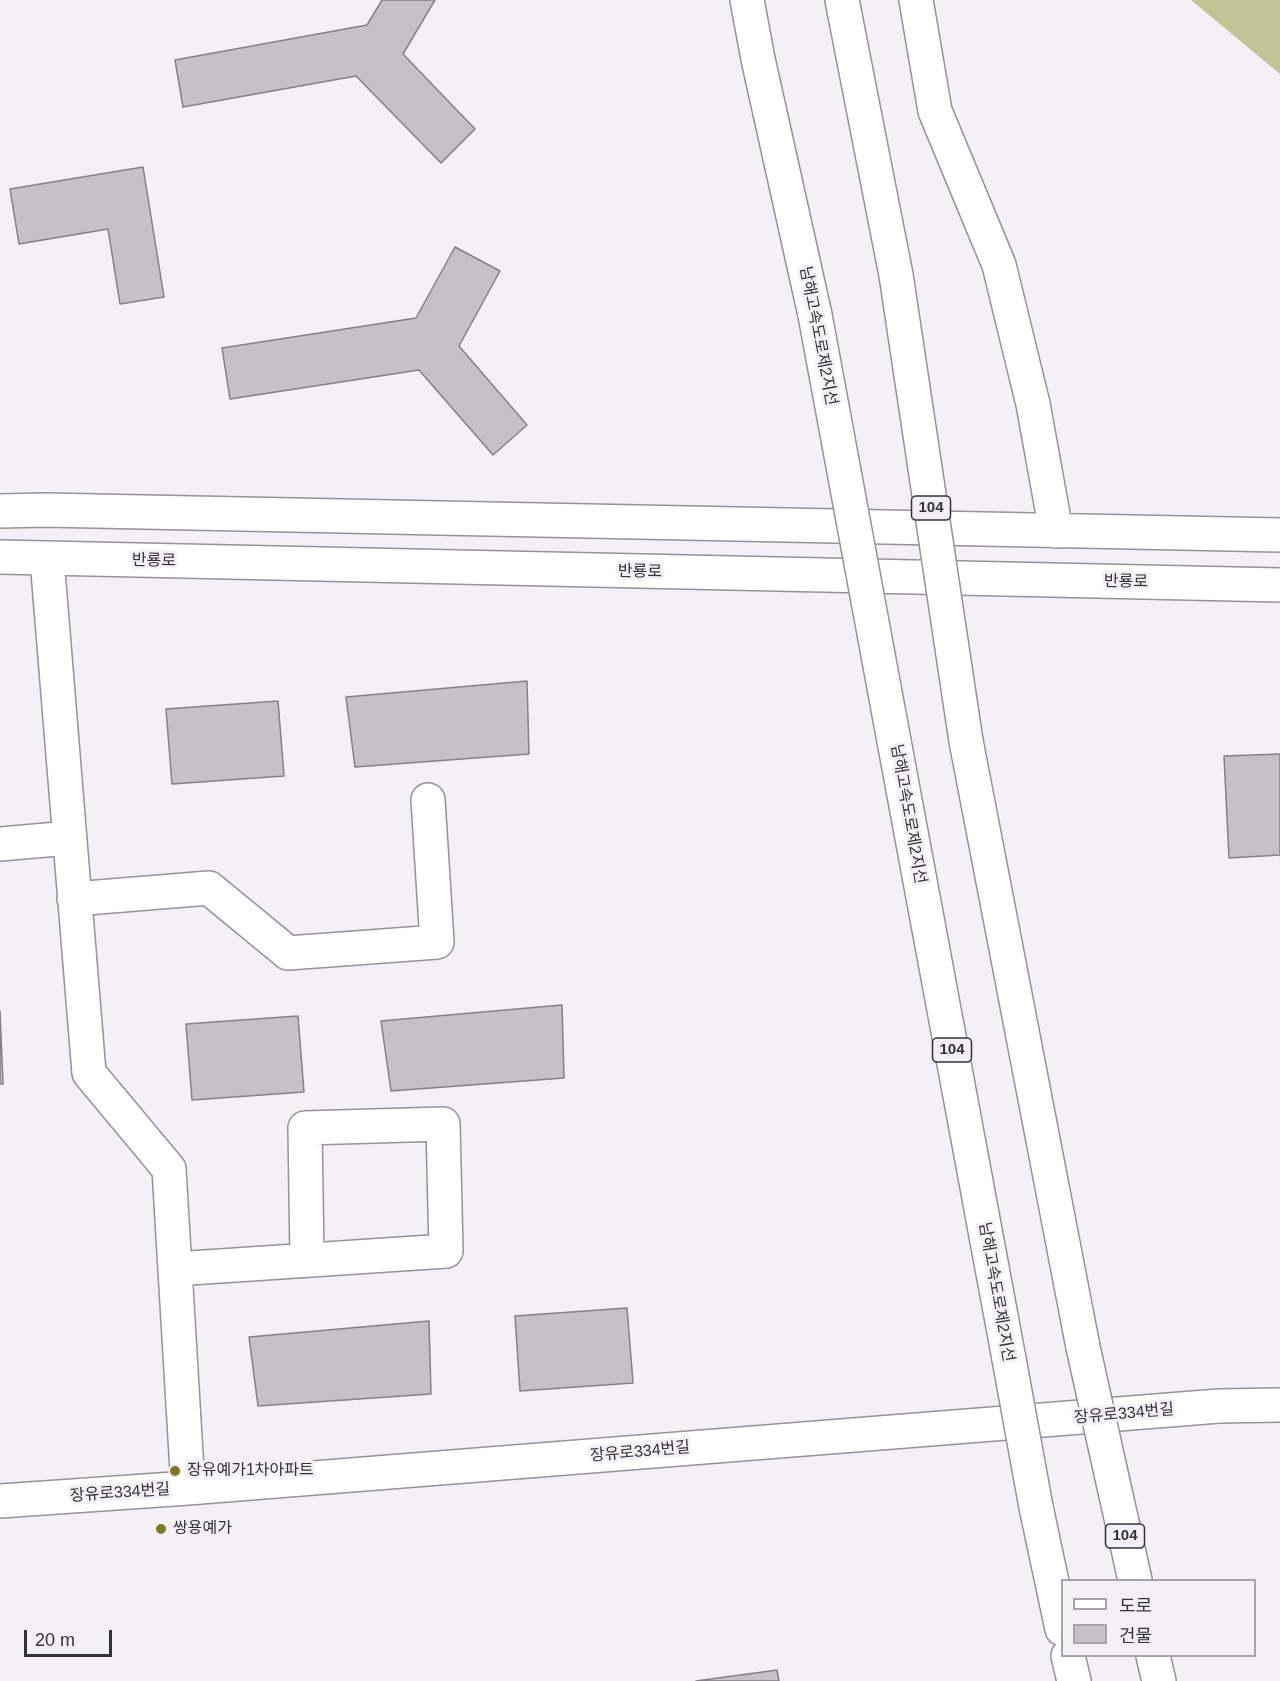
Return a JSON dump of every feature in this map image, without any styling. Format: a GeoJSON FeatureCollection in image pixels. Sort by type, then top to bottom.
{"type":"FeatureCollection","features":[{"type":"Feature","properties":{"kind":"main road","name":"남해고속도로제2지선"},"geometry":{"type":"LineString","coordinates":[[747,0],[815,315],[1036,1507],[1061,1624]]}},
{"type":"Feature","properties":{"kind":"main road","name":"104"},"geometry":{"type":"LineString","coordinates":[[842,0],[896,275],[966,741],[1083,1347],[1135,1579]]}},
{"type":"Feature","properties":{"kind":"main road"},"geometry":{"type":"LineString","coordinates":[[916,0],[935,111],[999,265],[1033,404],[1056,531]]}},
{"type":"Feature","properties":{"kind":"main road"},"geometry":{"type":"LineString","coordinates":[[0,511],[1280,535]]}},
{"type":"Feature","properties":{"kind":"main road","name":"반룡로"},"geometry":{"type":"LineString","coordinates":[[0,557],[1280,585]]}},
{"type":"Feature","properties":{"kind":"main road"},"geometry":{"type":"LineString","coordinates":[[47,559],[89,1073],[169,1169],[188,1488]]}},
{"type":"Feature","properties":{"kind":"main road"},"geometry":{"type":"LineString","coordinates":[[74,898],[209,888],[288,953],[437,942],[428,800]]}},
{"type":"Feature","properties":{"kind":"main road"},"geometry":{"type":"LineString","coordinates":[[0,844],[69,838]]}},
{"type":"Feature","properties":{"kind":"main road"},"geometry":{"type":"LineString","coordinates":[[175,1269],[446,1251],[443,1124],[305,1128],[307,1259]]}},
{"type":"Feature","properties":{"kind":"main road","name":"장유로334번길"},"geometry":{"type":"LineString","coordinates":[[0,1501],[1207,1407],[1280,1405]]}},
{"type":"Feature","properties":{"kind":"main road"},"geometry":{"type":"LineString","coordinates":[[1068,1657],[1074,1681]]}},
{"type":"Feature","properties":{"kind":"main road"},"geometry":{"type":"LineString","coordinates":[[1153,1657],[1159,1681]]}},
{"type":"Feature","properties":{"kind":"green space"},"geometry":{"type":"Polygon","coordinates":[[[1191,0],[1280,0],[1280,74],[1191,0]]]}},
{"type":"Feature","properties":{"kind":"building"},"geometry":{"type":"Polygon","coordinates":[[[382,0],[435,0],[403,54],[475,129],[441,163],[356,76],[183,107],[175,60],[367,25],[382,0]]]}},
{"type":"Feature","properties":{"kind":"building"},"geometry":{"type":"Polygon","coordinates":[[[143,167],[164,297],[120,304],[108,229],[19,244],[10,189],[143,167]]]}},
{"type":"Feature","properties":{"kind":"building"},"geometry":{"type":"Polygon","coordinates":[[[455,247],[500,271],[459,346],[527,425],[493,455],[419,370],[230,399],[222,348],[416,318],[455,247]]]}},
{"type":"Feature","properties":{"kind":"building"},"geometry":{"type":"Polygon","coordinates":[[[527,681],[529,754],[355,767],[346,697],[527,681]]]}},
{"type":"Feature","properties":{"kind":"building"},"geometry":{"type":"Polygon","coordinates":[[[278,701],[284,776],[172,784],[166,709],[278,701]]]}},
{"type":"Feature","properties":{"kind":"building"},"geometry":{"type":"Polygon","coordinates":[[[1280,754],[1280,855],[1229,858],[1224,756],[1280,754]]]}},
{"type":"Feature","properties":{"kind":"building"},"geometry":{"type":"Polygon","coordinates":[[[562,1005],[564,1078],[391,1091],[381,1021],[562,1005]]]}},
{"type":"Feature","properties":{"kind":"building"},"geometry":{"type":"Polygon","coordinates":[[[0,1011],[3,1084],[0,1084],[0,1011]]]}},
{"type":"Feature","properties":{"kind":"building"},"geometry":{"type":"Polygon","coordinates":[[[298,1016],[304,1092],[192,1100],[186,1024],[298,1016]]]}},
{"type":"Feature","properties":{"kind":"building"},"geometry":{"type":"Polygon","coordinates":[[[627,1308],[633,1383],[520,1391],[515,1316],[627,1308]]]}},
{"type":"Feature","properties":{"kind":"building"},"geometry":{"type":"Polygon","coordinates":[[[429,1321],[431,1394],[258,1406],[249,1337],[429,1321]]]}},
{"type":"Feature","properties":{"kind":"building"},"geometry":{"type":"Polygon","coordinates":[[[777,1670],[779,1681],[696,1681],[777,1670]]]}},
{"type":"Feature","properties":{"kind":"place","name":"장유예가1차아파트"},"geometry":{"type":"Point","coordinates":[175,1471]}},
{"type":"Feature","properties":{"kind":"place","name":"쌍용예가"},"geometry":{"type":"Point","coordinates":[161,1529]}}]}
